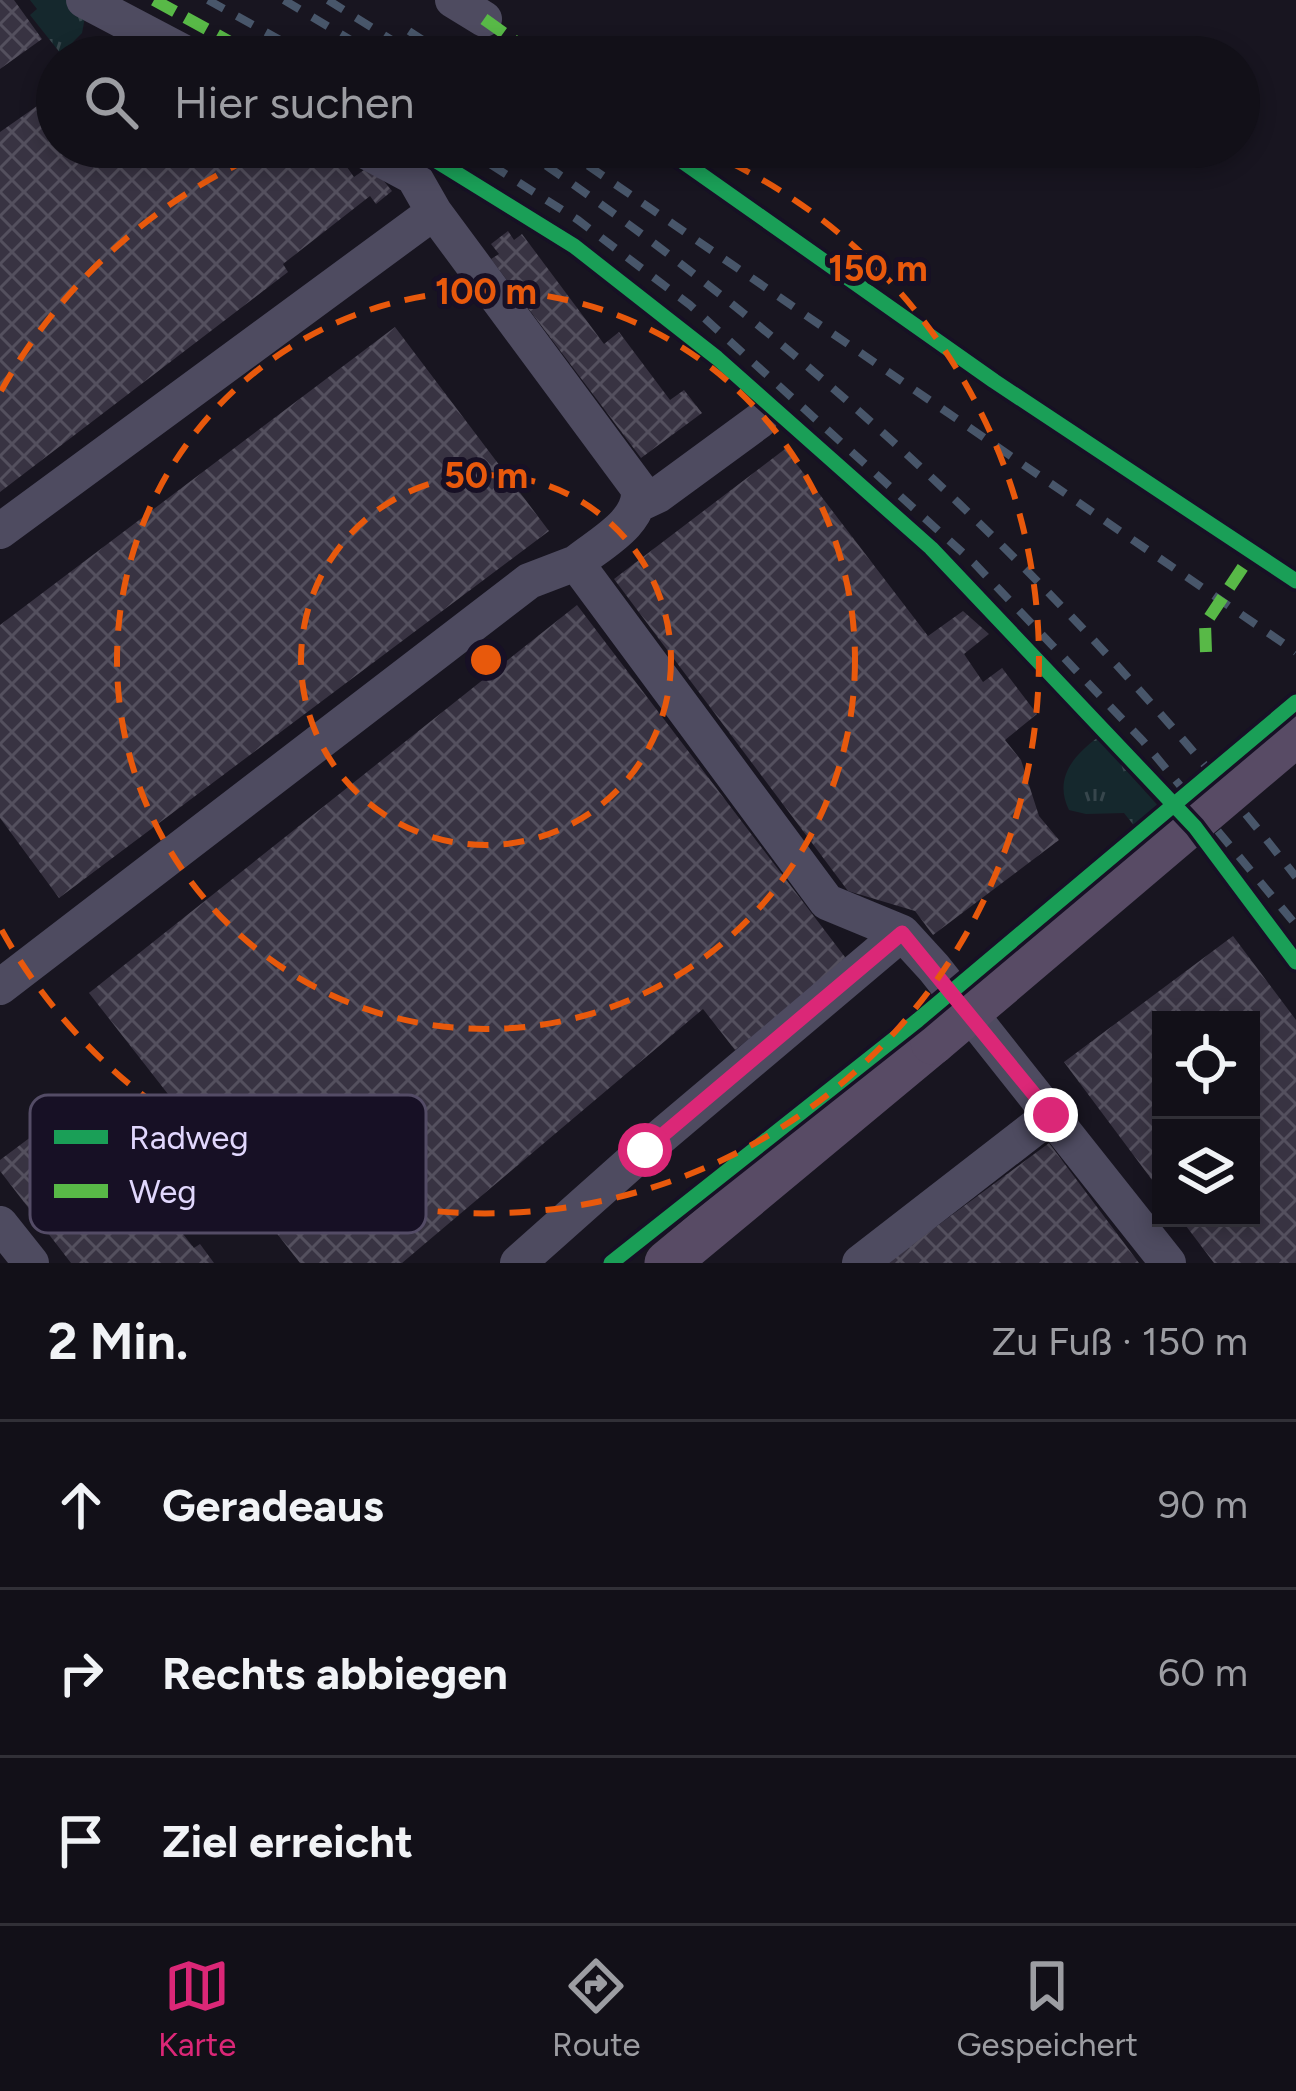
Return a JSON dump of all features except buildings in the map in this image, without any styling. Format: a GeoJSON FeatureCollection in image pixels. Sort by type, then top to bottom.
{"type":"FeatureCollection","features":[{"type":"Feature","properties":{"kind":"main road"},"geometry":{"type":"LineString","coordinates":[[667,1263],[1296,734]]}},
{"type":"Feature","properties":{"kind":"street"},"geometry":{"type":"LineString","coordinates":[[85,0],[153,36]]}},
{"type":"Feature","properties":{"kind":"street"},"geometry":{"type":"LineString","coordinates":[[452,0],[484,19]]}},
{"type":"Feature","properties":{"kind":"street"},"geometry":{"type":"LineString","coordinates":[[0,987],[529,581],[576,563],[634,516],[639,489],[434,212],[414,177],[397,168]]}},
{"type":"Feature","properties":{"kind":"street"},"geometry":{"type":"LineString","coordinates":[[0,531],[434,212]]}},
{"type":"Feature","properties":{"kind":"street"},"geometry":{"type":"LineString","coordinates":[[640,502],[658,495],[759,421]]}},
{"type":"Feature","properties":{"kind":"street"},"geometry":{"type":"LineString","coordinates":[[576,563],[827,902],[902,933],[1168,1263]]}},
{"type":"Feature","properties":{"kind":"street"},"geometry":{"type":"LineString","coordinates":[[518,1263],[902,933]]}},
{"type":"Feature","properties":{"kind":"street"},"geometry":{"type":"LineString","coordinates":[[860,1263],[1051,1115]]}},
{"type":"Feature","properties":{"kind":"street"},"geometry":{"type":"LineString","coordinates":[[0,1224],[31,1263]]}},
{"type":"Feature","properties":{"kind":"green space"},"geometry":{"type":"Polygon","coordinates":[[[30,0],[67,0],[85,17],[82,33],[47,36],[30,15],[37,9],[30,0]]]}},
{"type":"Feature","properties":{"kind":"green space"},"geometry":{"type":"Polygon","coordinates":[[[1097,738],[1160,808],[1136,828],[1124,813],[1069,810],[1064,788],[1068,770],[1097,738]]]}},
{"type":"Feature","properties":{"kind":"railway"},"geometry":{"type":"LineString","coordinates":[[208,0],[273,36]]}},
{"type":"Feature","properties":{"kind":"railway"},"geometry":{"type":"LineString","coordinates":[[284,0],[344,36]]}},
{"type":"Feature","properties":{"kind":"railway"},"geometry":{"type":"LineString","coordinates":[[328,0],[385,36]]}},
{"type":"Feature","properties":{"kind":"railway"},"geometry":{"type":"LineString","coordinates":[[409,31],[417,36]]}},
{"type":"Feature","properties":{"kind":"railway"},"geometry":{"type":"LineString","coordinates":[[496,168],[578,220],[690,305],[974,563],[1143,741],[1296,925]]}},
{"type":"Feature","properties":{"kind":"railway"},"geometry":{"type":"LineString","coordinates":[[549,168],[734,306],[936,482],[1124,673],[1296,877]]}},
{"type":"Feature","properties":{"kind":"railway"},"geometry":{"type":"LineString","coordinates":[[592,168],[1296,652]]}},
{"type":"Feature","properties":{"kind":"marked path"},"geometry":{"type":"LineString","coordinates":[[154,0],[219,36]]}},
{"type":"Feature","properties":{"kind":"marked path"},"geometry":{"type":"LineString","coordinates":[[484,19],[508,36]]}},
{"type":"Feature","properties":{"kind":"marked path"},"geometry":{"type":"LineString","coordinates":[[1206,652],[1205,624],[1253,552]]}},
{"type":"Feature","properties":{"kind":"cycle path"},"geometry":{"type":"LineString","coordinates":[[448,168],[574,246],[717,358],[931,548],[1195,827],[1296,962]]}},
{"type":"Feature","properties":{"kind":"cycle path"},"geometry":{"type":"LineString","coordinates":[[692,168],[994,381],[1296,581]]}},
{"type":"Feature","properties":{"kind":"cycle path"},"geometry":{"type":"LineString","coordinates":[[611,1263],[918,1020],[1296,702]]}},
{"type":"Feature","properties":{"kind":"route"},"geometry":{"type":"LineString","coordinates":[[645,1150],[902,933],[1051,1115]]}}]}
